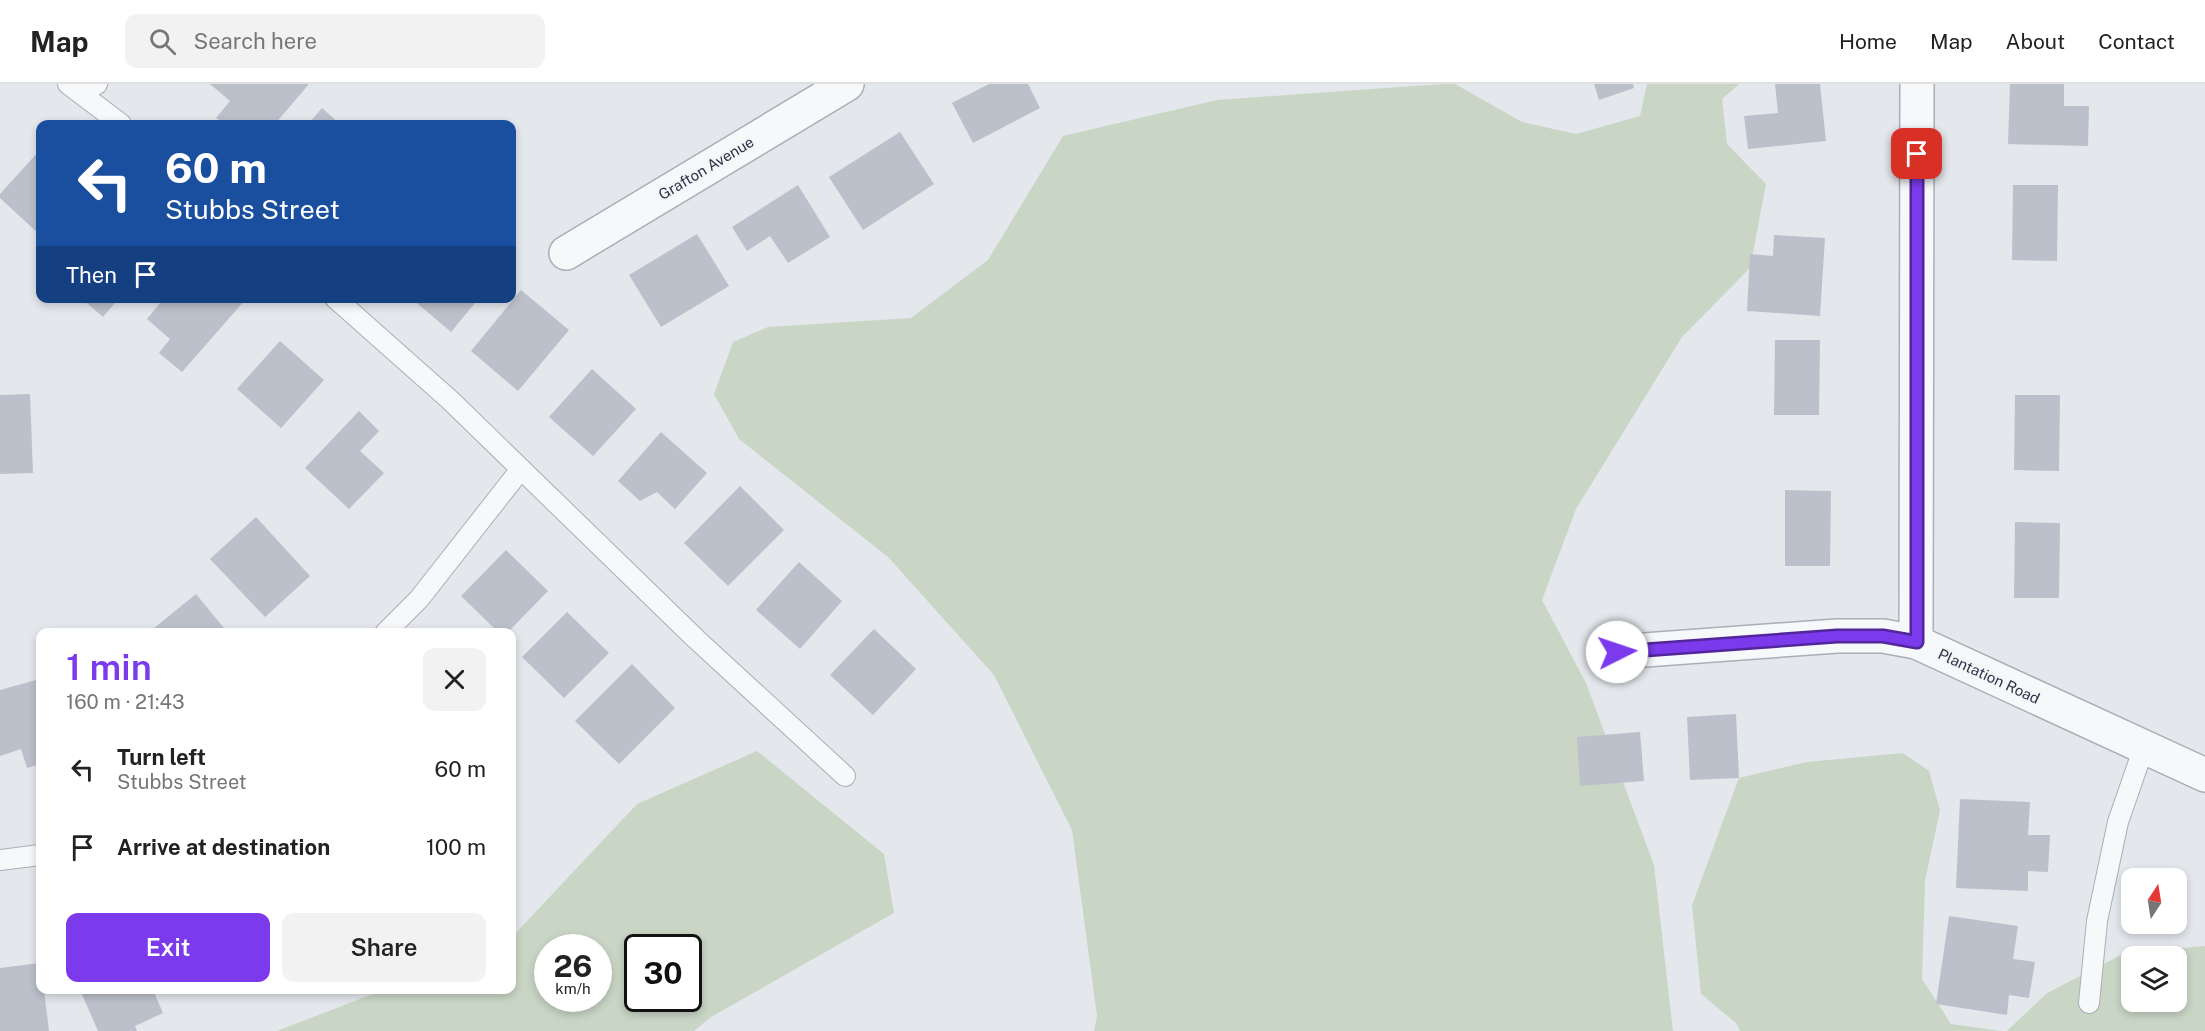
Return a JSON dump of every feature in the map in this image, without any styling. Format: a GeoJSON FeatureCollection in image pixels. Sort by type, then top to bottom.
{"type":"FeatureCollection","features":[{"type":"Feature","properties":{"kind":"street","name":"Grafton Avenue"},"geometry":{"type":"LineString","coordinates":[[566,253],[847,84]]}},
{"type":"Feature","properties":{"kind":"street"},"geometry":{"type":"LineString","coordinates":[[1917,84],[1917,642]]}},
{"type":"Feature","properties":{"kind":"street","name":"Plantation Road"},"geometry":{"type":"LineString","coordinates":[[1617,652],[1837,636],[1883,636],[1917,642],[2205,775]]}},
{"type":"Feature","properties":{"kind":"lane"},"geometry":{"type":"LineString","coordinates":[[82,87],[117,120]]}},
{"type":"Feature","properties":{"kind":"lane"},"geometry":{"type":"LineString","coordinates":[[341,303],[450,400],[696,639],[845,776]]}},
{"type":"Feature","properties":{"kind":"lane"},"geometry":{"type":"LineString","coordinates":[[390,628],[419,599],[521,469]]}},
{"type":"Feature","properties":{"kind":"lane"},"geometry":{"type":"LineString","coordinates":[[2090,1003],[2097,921],[2118,822],[2144,747]]}},
{"type":"Feature","properties":{"kind":"lane"},"geometry":{"type":"LineString","coordinates":[[0,860],[36,856]]}},
{"type":"Feature","properties":{"kind":"green space"},"geometry":{"type":"Polygon","coordinates":[[[1455,84],[1522,122],[1576,134],[1640,116],[1647,84],[1739,84],[1722,99],[1727,144],[1766,184],[1750,268],[1682,337],[1576,509],[1542,600],[1586,683],[1654,865],[1673,1031],[1094,1031],[1097,1016],[1072,830],[994,675],[888,557],[739,439],[714,394],[733,342],[768,327],[911,318],[988,260],[1063,136],[1217,100],[1455,84]]]}},
{"type":"Feature","properties":{"kind":"green space"},"geometry":{"type":"Polygon","coordinates":[[[757,751],[884,854],[894,913],[711,1017],[694,1031],[277,1031],[373,994],[516,994],[516,933],[637,804],[757,751]]]}},
{"type":"Feature","properties":{"kind":"green space"},"geometry":{"type":"Polygon","coordinates":[[[1903,753],[1929,771],[1940,810],[1925,881],[1922,979],[1951,1024],[2001,1031],[1740,1031],[1736,1023],[1701,994],[1692,905],[1739,778],[1807,762],[1903,753]]]}},
{"type":"Feature","properties":{"kind":"green space"},"geometry":{"type":"Polygon","coordinates":[[[2205,946],[2205,1031],[2007,1031],[2047,993],[2121,955],[2121,1012],[2187,1012],[2187,948],[2205,946]]]}},
{"type":"Feature","properties":{"kind":"building"},"geometry":{"type":"Polygon","coordinates":[[[210,84],[309,84],[278,120],[219,120],[216,118],[230,101],[210,84]]]}},
{"type":"Feature","properties":{"kind":"building"},"geometry":{"type":"Polygon","coordinates":[[[989,84],[1028,84],[1040,108],[973,143],[952,103],[989,84]]]}},
{"type":"Feature","properties":{"kind":"building"},"geometry":{"type":"Polygon","coordinates":[[[1594,84],[1633,84],[1634,88],[1599,100],[1594,84]]]}},
{"type":"Feature","properties":{"kind":"building"},"geometry":{"type":"Polygon","coordinates":[[[1775,84],[1820,84],[1826,141],[1748,149],[1744,116],[1778,113],[1775,84]]]}},
{"type":"Feature","properties":{"kind":"building"},"geometry":{"type":"Polygon","coordinates":[[[2010,84],[2064,84],[2064,106],[2089,106],[2088,146],[2008,144],[2010,84]]]}},
{"type":"Feature","properties":{"kind":"building"},"geometry":{"type":"Polygon","coordinates":[[[322,108],[336,120],[312,120],[322,108]]]}},
{"type":"Feature","properties":{"kind":"building"},"geometry":{"type":"Polygon","coordinates":[[[900,132],[934,184],[863,230],[829,177],[900,132]]]}},
{"type":"Feature","properties":{"kind":"building"},"geometry":{"type":"Polygon","coordinates":[[[36,154],[36,231],[0,198],[0,194],[36,154]]]}},
{"type":"Feature","properties":{"kind":"building"},"geometry":{"type":"Polygon","coordinates":[[[798,185],[830,237],[788,263],[770,236],[747,251],[732,227],[798,185]]]}},
{"type":"Feature","properties":{"kind":"building"},"geometry":{"type":"Polygon","coordinates":[[[2013,185],[2058,185],[2057,261],[2012,260],[2013,185]]]}},
{"type":"Feature","properties":{"kind":"building"},"geometry":{"type":"Polygon","coordinates":[[[697,234],[729,286],[661,327],[629,275],[697,234]]]}},
{"type":"Feature","properties":{"kind":"building"},"geometry":{"type":"Polygon","coordinates":[[[1774,235],[1825,238],[1820,316],[1747,311],[1750,254],[1773,256],[1774,235]]]}},
{"type":"Feature","properties":{"kind":"building"},"geometry":{"type":"Polygon","coordinates":[[[521,290],[569,330],[518,391],[471,351],[510,303],[516,303],[516,296],[521,290]]]}},
{"type":"Feature","properties":{"kind":"building"},"geometry":{"type":"Polygon","coordinates":[[[87,303],[115,303],[103,317],[87,303]]]}},
{"type":"Feature","properties":{"kind":"building"},"geometry":{"type":"Polygon","coordinates":[[[160,303],[242,303],[182,372],[159,353],[170,339],[147,319],[160,303]]]}},
{"type":"Feature","properties":{"kind":"building"},"geometry":{"type":"Polygon","coordinates":[[[417,303],[475,303],[451,332],[417,303]]]}},
{"type":"Feature","properties":{"kind":"building"},"geometry":{"type":"Polygon","coordinates":[[[1775,340],[1820,340],[1819,415],[1774,415],[1775,340]]]}},
{"type":"Feature","properties":{"kind":"building"},"geometry":{"type":"Polygon","coordinates":[[[280,341],[324,380],[281,428],[237,389],[280,341]]]}},
{"type":"Feature","properties":{"kind":"building"},"geometry":{"type":"Polygon","coordinates":[[[592,369],[636,409],[593,456],[549,417],[592,369]]]}},
{"type":"Feature","properties":{"kind":"building"},"geometry":{"type":"Polygon","coordinates":[[[30,394],[33,473],[0,474],[0,395],[30,394]]]}},
{"type":"Feature","properties":{"kind":"building"},"geometry":{"type":"Polygon","coordinates":[[[2015,395],[2060,395],[2059,471],[2014,470],[2015,395]]]}},
{"type":"Feature","properties":{"kind":"building"},"geometry":{"type":"Polygon","coordinates":[[[359,411],[379,431],[360,451],[384,473],[349,509],[305,468],[359,411]]]}},
{"type":"Feature","properties":{"kind":"building"},"geometry":{"type":"Polygon","coordinates":[[[661,432],[707,473],[675,509],[657,492],[640,501],[618,481],[661,432]]]}},
{"type":"Feature","properties":{"kind":"building"},"geometry":{"type":"Polygon","coordinates":[[[740,486],[784,530],[728,586],[684,543],[740,486]]]}},
{"type":"Feature","properties":{"kind":"building"},"geometry":{"type":"Polygon","coordinates":[[[1785,490],[1831,491],[1830,566],[1785,566],[1785,490]]]}},
{"type":"Feature","properties":{"kind":"building"},"geometry":{"type":"Polygon","coordinates":[[[256,517],[310,576],[265,617],[210,559],[256,517]]]}},
{"type":"Feature","properties":{"kind":"building"},"geometry":{"type":"Polygon","coordinates":[[[2015,522],[2060,523],[2059,598],[2014,598],[2015,522]]]}},
{"type":"Feature","properties":{"kind":"building"},"geometry":{"type":"Polygon","coordinates":[[[506,550],[548,591],[512,628],[494,628],[461,596],[506,550]]]}},
{"type":"Feature","properties":{"kind":"building"},"geometry":{"type":"Polygon","coordinates":[[[799,562],[842,601],[800,649],[756,610],[799,562]]]}},
{"type":"Feature","properties":{"kind":"building"},"geometry":{"type":"Polygon","coordinates":[[[196,594],[224,628],[154,628],[196,594]]]}},
{"type":"Feature","properties":{"kind":"building"},"geometry":{"type":"Polygon","coordinates":[[[567,612],[609,653],[564,698],[522,657],[567,612]]]}},
{"type":"Feature","properties":{"kind":"building"},"geometry":{"type":"Polygon","coordinates":[[[874,629],[916,669],[873,715],[830,675],[874,629]]]}},
{"type":"Feature","properties":{"kind":"building"},"geometry":{"type":"Polygon","coordinates":[[[632,664],[675,708],[619,764],[575,721],[632,664]]]}},
{"type":"Feature","properties":{"kind":"building"},"geometry":{"type":"Polygon","coordinates":[[[36,680],[36,765],[27,768],[21,749],[0,756],[0,690],[36,680]]]}},
{"type":"Feature","properties":{"kind":"building"},"geometry":{"type":"Polygon","coordinates":[[[1736,714],[1739,778],[1690,780],[1687,717],[1736,714]]]}},
{"type":"Feature","properties":{"kind":"building"},"geometry":{"type":"Polygon","coordinates":[[[1640,732],[1644,781],[1580,786],[1577,737],[1640,732]]]}},
{"type":"Feature","properties":{"kind":"building"},"geometry":{"type":"Polygon","coordinates":[[[1960,799],[2030,802],[2028,835],[2050,835],[2048,872],[2028,871],[2028,891],[1956,888],[1960,799]]]}},
{"type":"Feature","properties":{"kind":"building"},"geometry":{"type":"Polygon","coordinates":[[[1949,916],[2018,926],[2013,959],[2035,962],[2029,998],[2009,995],[2007,1015],[1936,1004],[1949,916]]]}},
{"type":"Feature","properties":{"kind":"building"},"geometry":{"type":"Polygon","coordinates":[[[36,964],[36,994],[44,994],[49,1031],[0,1031],[0,968],[36,964]]]}},
{"type":"Feature","properties":{"kind":"building"},"geometry":{"type":"Polygon","coordinates":[[[82,994],[155,994],[163,1013],[135,1026],[137,1031],[98,1031],[82,994]]]}},
{"type":"Feature","properties":{"kind":"route"},"geometry":{"type":"LineString","coordinates":[[1617,652],[1837,636],[1883,636],[1917,642],[1917,154]]}}]}
